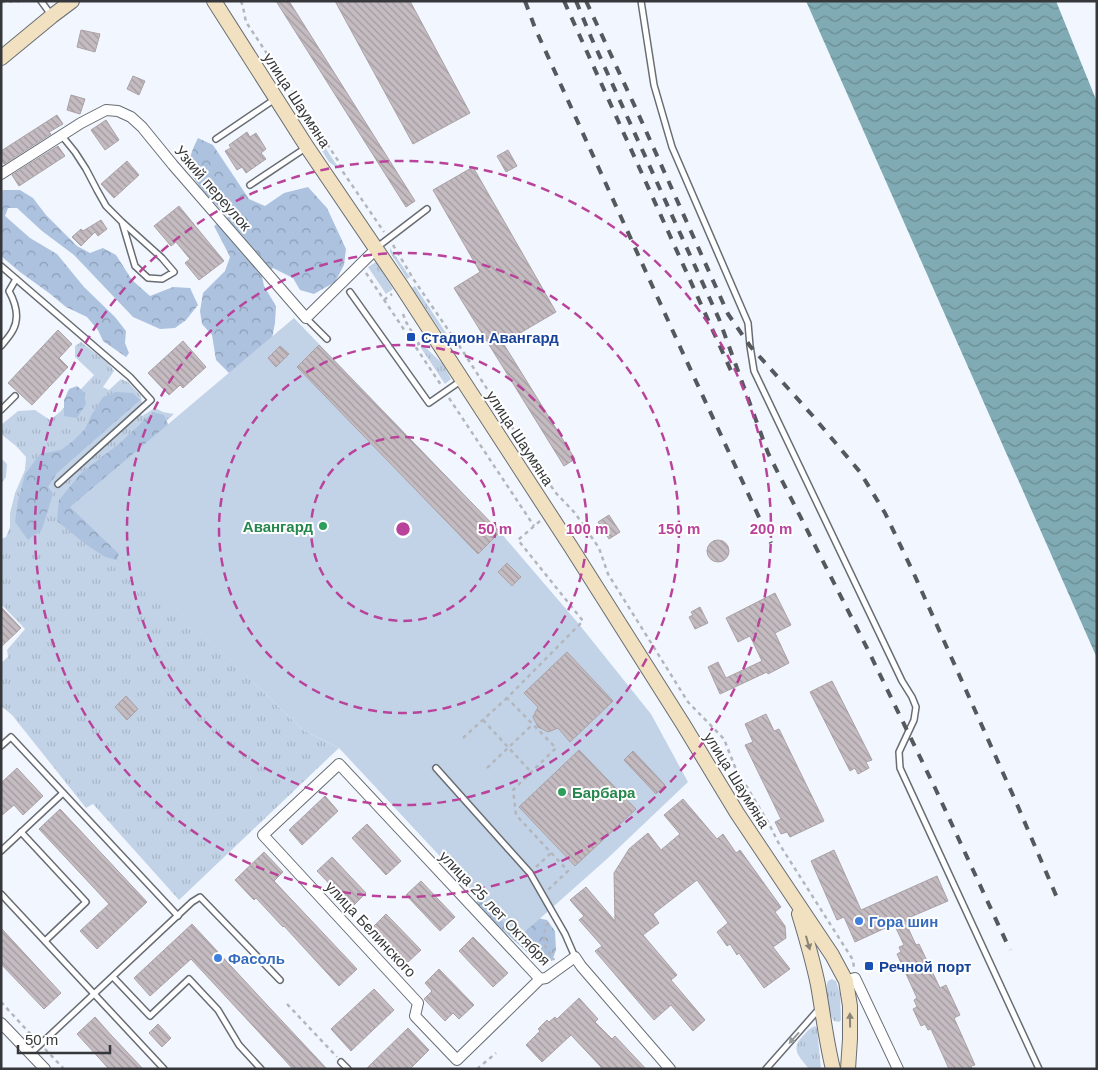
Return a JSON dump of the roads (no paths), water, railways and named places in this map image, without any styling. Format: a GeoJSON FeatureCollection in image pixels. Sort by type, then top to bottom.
{"type":"FeatureCollection","features":[{"type":"Feature","properties":{"kind":"main road"},"geometry":{"type":"LineString","coordinates":[[1,58],[72,1]]}},
{"type":"Feature","properties":{"kind":"main road","name":"улица Шаумяна"},"geometry":{"type":"LineString","coordinates":[[214,1],[307,146],[402,287],[549,513],[683,724],[737,813],[850,980],[848,1069]]}},
{"type":"Feature","properties":{"kind":"main road","name":"улица Шаумяна"},"geometry":{"type":"LineString","coordinates":[[794,897],[812,958],[833,1069]]}},
{"type":"Feature","properties":{"kind":"main road"},"geometry":{"type":"LineString","coordinates":[[818,985],[825,976],[835,975],[850,980]]}},
{"type":"Feature","properties":{"kind":"street","name":"Узкий переулок"},"geometry":{"type":"LineString","coordinates":[[1,174],[81,123],[106,110],[118,111],[130,117],[142,127],[172,165],[306,318]]}},
{"type":"Feature","properties":{"kind":"street"},"geometry":{"type":"LineString","coordinates":[[306,318],[376,248]]}},
{"type":"Feature","properties":{"kind":"street","name":"улица Белинского"},"geometry":{"type":"LineString","coordinates":[[360,787],[339,764],[263,836],[418,1003],[414,1016],[457,1060],[540,979]]}},
{"type":"Feature","properties":{"kind":"street","name":"улица 25 лет Октября"},"geometry":{"type":"LineString","coordinates":[[360,787],[540,979],[546,978],[574,957],[670,1069]]}},
{"type":"Feature","properties":{"kind":"street"},"geometry":{"type":"LineString","coordinates":[[850,980],[898,1069]]}},
{"type":"Feature","properties":{"kind":"street"},"geometry":{"type":"LineString","coordinates":[[1,1023],[45,1069]]}},
{"type":"Feature","properties":{"kind":"lane"},"geometry":{"type":"LineString","coordinates":[[41,1],[52,16]]}},
{"type":"Feature","properties":{"kind":"lane"},"geometry":{"type":"LineString","coordinates":[[641,1],[654,85],[672,147],[748,323],[754,371],[916,707],[914,720],[899,752],[900,768],[1039,1069]]}},
{"type":"Feature","properties":{"kind":"lane"},"geometry":{"type":"LineString","coordinates":[[216,139],[276,98]]}},
{"type":"Feature","properties":{"kind":"lane"},"geometry":{"type":"LineString","coordinates":[[62,136],[86,169],[106,206],[162,258],[174,272],[162,279],[148,278],[135,266],[122,222]]}},
{"type":"Feature","properties":{"kind":"lane"},"geometry":{"type":"LineString","coordinates":[[250,186],[307,146]]}},
{"type":"Feature","properties":{"kind":"lane"},"geometry":{"type":"LineString","coordinates":[[376,248],[427,209]]}},
{"type":"Feature","properties":{"kind":"lane"},"geometry":{"type":"LineString","coordinates":[[1,266],[130,377],[151,400],[58,484]]}},
{"type":"Feature","properties":{"kind":"lane"},"geometry":{"type":"LineString","coordinates":[[1,346],[14,328],[17,312],[9,291],[16,279]]}},
{"type":"Feature","properties":{"kind":"lane"},"geometry":{"type":"LineString","coordinates":[[350,292],[429,404],[462,380]]}},
{"type":"Feature","properties":{"kind":"lane"},"geometry":{"type":"LineString","coordinates":[[306,318],[328,338]]}},
{"type":"Feature","properties":{"kind":"lane"},"geometry":{"type":"LineString","coordinates":[[1,410],[14,396]]}},
{"type":"Feature","properties":{"kind":"lane"},"geometry":{"type":"LineString","coordinates":[[1,746],[11,737],[178,916]]}},
{"type":"Feature","properties":{"kind":"lane"},"geometry":{"type":"LineString","coordinates":[[436,768],[530,872],[565,934],[574,957]]}},
{"type":"Feature","properties":{"kind":"lane"},"geometry":{"type":"LineString","coordinates":[[1,851],[63,793]]}},
{"type":"Feature","properties":{"kind":"lane"},"geometry":{"type":"LineString","coordinates":[[21,832],[86,902],[45,941]]}},
{"type":"Feature","properties":{"kind":"lane"},"geometry":{"type":"LineString","coordinates":[[1,894],[164,1069]]}},
{"type":"Feature","properties":{"kind":"lane"},"geometry":{"type":"LineString","coordinates":[[30,1054],[192,902],[200,897],[280,980]]}},
{"type":"Feature","properties":{"kind":"lane"},"geometry":{"type":"LineString","coordinates":[[113,977],[150,1016],[189,979],[218,1010],[239,1045],[261,1069]]}},
{"type":"Feature","properties":{"kind":"lane"},"geometry":{"type":"LineString","coordinates":[[766,1069],[821,1007]]}},
{"type":"Feature","properties":{"kind":"lane"},"geometry":{"type":"LineString","coordinates":[[341,1062],[348,1069]]}},
{"type":"Feature","properties":{"kind":"water"},"geometry":{"type":"Polygon","coordinates":[[[806,1],[1056,1],[1097,102],[1097,658],[806,1]]]}},
{"type":"Feature","properties":{"kind":"railway"},"geometry":{"type":"LineString","coordinates":[[525,1],[535,28],[771,543]]}},
{"type":"Feature","properties":{"kind":"railway"},"geometry":{"type":"LineString","coordinates":[[564,1],[732,373]]}},
{"type":"Feature","properties":{"kind":"railway"},"geometry":{"type":"LineString","coordinates":[[576,1],[719,319],[768,453],[868,650],[936,790],[1010,950]]}},
{"type":"Feature","properties":{"kind":"railway"},"geometry":{"type":"LineString","coordinates":[[586,1],[728,314],[750,346],[860,472],[885,513],[1016,802],[1058,900]]}},
{"type":"Feature","properties":{"kind":"place","name":"Стадион Авангард"},"geometry":{"type":"Point","coordinates":[411,337]}},
{"type":"Feature","properties":{"kind":"place","name":"Авангард"},"geometry":{"type":"Point","coordinates":[323,526]}},
{"type":"Feature","properties":{"kind":"place","name":"Барбара"},"geometry":{"type":"Point","coordinates":[562,792]}},
{"type":"Feature","properties":{"kind":"place","name":"Гора шин"},"geometry":{"type":"Point","coordinates":[859,921]}},
{"type":"Feature","properties":{"kind":"place","name":"Фасоль"},"geometry":{"type":"Point","coordinates":[218,958]}},
{"type":"Feature","properties":{"kind":"place","name":"Речной порт"},"geometry":{"type":"Point","coordinates":[869,966]}}]}
